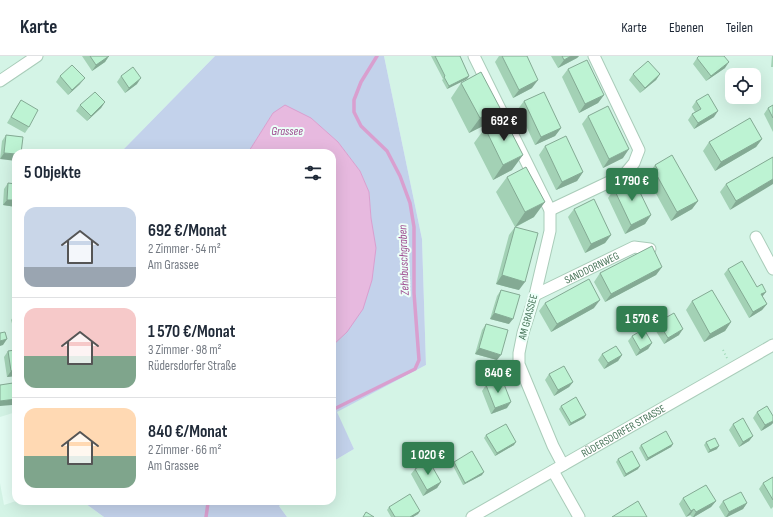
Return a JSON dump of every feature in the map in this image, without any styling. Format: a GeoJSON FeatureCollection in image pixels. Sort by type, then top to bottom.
{"type":"FeatureCollection","features":[{"type":"Feature","properties":{"kind":"street"},"geometry":{"type":"LineString","coordinates":[[0,81],[37,56]]}},
{"type":"Feature","properties":{"kind":"street","name":"AM GRASSEE"},"geometry":{"type":"LineString","coordinates":[[474,56],[550,210],[550,231],[535,295],[523,333],[519,353],[519,364],[553,446],[563,465]]}},
{"type":"Feature","properties":{"kind":"street"},"geometry":{"type":"LineString","coordinates":[[550,210],[624,175],[634,163],[638,150],[594,56]]}},
{"type":"Feature","properties":{"kind":"street"},"geometry":{"type":"LineString","coordinates":[[756,237],[773,269]]}},
{"type":"Feature","properties":{"kind":"street","name":"SANDDORNWEG"},"geometry":{"type":"LineString","coordinates":[[535,295],[634,247],[650,249]]}},
{"type":"Feature","properties":{"kind":"street","name":"RÜDERSDORFER STRASSE"},"geometry":{"type":"LineString","coordinates":[[472,517],[773,345]]}},
{"type":"Feature","properties":{"kind":"street"},"geometry":{"type":"LineString","coordinates":[[553,471],[579,517]]}},
{"type":"Feature","properties":{"kind":"shaded area"},"geometry":{"type":"Polygon","coordinates":[[[0,56],[215,56],[124,149],[12,149],[12,413],[0,417],[0,56]]]}},
{"type":"Feature","properties":{"kind":"shaded area"},"geometry":{"type":"Polygon","coordinates":[[[215,56],[384,56],[422,239],[426,365],[337,412],[354,449],[336,460],[336,342],[347,332],[371,218],[369,192],[360,171],[338,142],[311,118],[273,113],[250,149],[124,149],[215,56]]]}},
{"type":"Feature","properties":{"kind":"shaded area"},"geometry":{"type":"Polygon","coordinates":[[[384,56],[773,56],[773,517],[287,517],[279,506],[280,505],[336,505],[336,460],[354,449],[336,412],[426,365],[422,239],[384,56]]]}},
{"type":"Feature","properties":{"kind":"shaded area"},"geometry":{"type":"Polygon","coordinates":[[[0,483],[4,505],[12,502],[12,505],[88,505],[104,517],[0,517],[0,483]]]}},
{"type":"Feature","properties":{"kind":"shaded area"},"geometry":{"type":"Polygon","coordinates":[[[88,505],[280,505],[279,506],[287,517],[104,517],[88,505]]]}},
{"type":"Feature","properties":{"kind":"water","name":"Grassee"},"geometry":{"type":"Polygon","coordinates":[[[285,105],[311,118],[338,142],[360,171],[369,192],[371,218],[376,248],[372,280],[363,309],[347,332],[336,342],[336,149],[250,149],[273,113],[285,105]]]}},
{"type":"Feature","properties":{"kind":"building"},"geometry":{"type":"Polygon","coordinates":[[[90,56],[109,56],[96,65],[90,56]]]}},
{"type":"Feature","properties":{"kind":"building"},"geometry":{"type":"Polygon","coordinates":[[[435,56],[460,56],[469,76],[449,86],[435,56]]]}},
{"type":"Feature","properties":{"kind":"building"},"geometry":{"type":"Polygon","coordinates":[[[502,56],[527,56],[538,80],[519,90],[502,56]]]}},
{"type":"Feature","properties":{"kind":"building"},"geometry":{"type":"Polygon","coordinates":[[[562,56],[571,56],[564,60],[562,56]]]}},
{"type":"Feature","properties":{"kind":"building"},"geometry":{"type":"Polygon","coordinates":[[[699,56],[724,56],[729,62],[711,76],[697,58],[699,56]]]}},
{"type":"Feature","properties":{"kind":"building"},"geometry":{"type":"Polygon","coordinates":[[[587,60],[604,95],[585,104],[568,69],[587,60]]]}},
{"type":"Feature","properties":{"kind":"building"},"geometry":{"type":"Polygon","coordinates":[[[648,61],[660,74],[645,88],[633,74],[648,61]]]}},
{"type":"Feature","properties":{"kind":"building"},"geometry":{"type":"Polygon","coordinates":[[[72,65],[85,78],[72,90],[60,76],[72,65]]]}},
{"type":"Feature","properties":{"kind":"building"},"geometry":{"type":"Polygon","coordinates":[[[133,67],[141,78],[129,88],[121,76],[133,67]]]}},
{"type":"Feature","properties":{"kind":"building"},"geometry":{"type":"Polygon","coordinates":[[[481,72],[500,108],[480,118],[461,83],[481,72]]]}},
{"type":"Feature","properties":{"kind":"building"},"geometry":{"type":"Polygon","coordinates":[[[95,92],[105,102],[91,116],[80,105],[95,92]]]}},
{"type":"Feature","properties":{"kind":"building"},"geometry":{"type":"Polygon","coordinates":[[[544,92],[561,128],[541,137],[524,101],[544,92]]]}},
{"type":"Feature","properties":{"kind":"building"},"geometry":{"type":"Polygon","coordinates":[[[708,94],[718,111],[698,123],[692,114],[701,109],[696,101],[708,94]]]}},
{"type":"Feature","properties":{"kind":"building"},"geometry":{"type":"Polygon","coordinates":[[[21,100],[38,110],[29,127],[11,117],[21,100]]]}},
{"type":"Feature","properties":{"kind":"building"},"geometry":{"type":"Polygon","coordinates":[[[773,105],[773,118],[768,108],[773,105]]]}},
{"type":"Feature","properties":{"kind":"building"},"geometry":{"type":"Polygon","coordinates":[[[608,106],[629,149],[609,159],[588,116],[608,106]]]}},
{"type":"Feature","properties":{"kind":"building"},"geometry":{"type":"Polygon","coordinates":[[[504,118],[523,155],[503,165],[485,128],[504,118]]]}},
{"type":"Feature","properties":{"kind":"building"},"geometry":{"type":"Polygon","coordinates":[[[750,118],[762,139],[721,162],[709,142],[750,118]]]}},
{"type":"Feature","properties":{"kind":"building"},"geometry":{"type":"Polygon","coordinates":[[[6,135],[23,137],[22,149],[12,149],[12,154],[4,153],[6,135]]]}},
{"type":"Feature","properties":{"kind":"building"},"geometry":{"type":"Polygon","coordinates":[[[566,136],[583,172],[562,182],[545,146],[566,136]]]}},
{"type":"Feature","properties":{"kind":"building"},"geometry":{"type":"Polygon","coordinates":[[[672,155],[698,201],[677,212],[655,172],[658,170],[655,165],[672,155]]]}},
{"type":"Feature","properties":{"kind":"building"},"geometry":{"type":"Polygon","coordinates":[[[773,157],[773,179],[736,201],[726,184],[773,157]]]}},
{"type":"Feature","properties":{"kind":"building"},"geometry":{"type":"Polygon","coordinates":[[[526,167],[545,202],[525,212],[507,177],[526,167]]]}},
{"type":"Feature","properties":{"kind":"building"},"geometry":{"type":"Polygon","coordinates":[[[634,180],[651,215],[631,225],[614,189],[634,180]]]}},
{"type":"Feature","properties":{"kind":"building"},"geometry":{"type":"Polygon","coordinates":[[[8,183],[12,184],[12,200],[7,200],[8,183]]]}},
{"type":"Feature","properties":{"kind":"building"},"geometry":{"type":"Polygon","coordinates":[[[594,199],[611,235],[591,244],[574,209],[594,199]]]}},
{"type":"Feature","properties":{"kind":"building"},"geometry":{"type":"Polygon","coordinates":[[[515,227],[538,233],[525,282],[502,275],[515,227]]]}},
{"type":"Feature","properties":{"kind":"building"},"geometry":{"type":"Polygon","coordinates":[[[652,246],[662,267],[611,294],[600,273],[652,246]]]}},
{"type":"Feature","properties":{"kind":"building"},"geometry":{"type":"Polygon","coordinates":[[[742,261],[757,287],[762,284],[766,292],[761,294],[767,304],[753,312],[728,269],[742,261]]]}},
{"type":"Feature","properties":{"kind":"building"},"geometry":{"type":"Polygon","coordinates":[[[589,279],[600,300],[557,324],[545,303],[589,279]]]}},
{"type":"Feature","properties":{"kind":"building"},"geometry":{"type":"Polygon","coordinates":[[[501,290],[520,295],[513,319],[494,313],[501,290]]]}},
{"type":"Feature","properties":{"kind":"building"},"geometry":{"type":"Polygon","coordinates":[[[712,290],[731,322],[710,334],[692,301],[712,290]]]}},
{"type":"Feature","properties":{"kind":"building"},"geometry":{"type":"Polygon","coordinates":[[[674,313],[683,329],[668,338],[658,322],[674,313]]]}},
{"type":"Feature","properties":{"kind":"building"},"geometry":{"type":"Polygon","coordinates":[[[486,324],[508,330],[501,355],[479,348],[486,324]]]}},
{"type":"Feature","properties":{"kind":"building"},"geometry":{"type":"Polygon","coordinates":[[[644,329],[652,343],[640,350],[632,336],[644,329]]]}},
{"type":"Feature","properties":{"kind":"building"},"geometry":{"type":"Polygon","coordinates":[[[5,332],[7,339],[0,341],[0,333],[5,332]]]}},
{"type":"Feature","properties":{"kind":"building"},"geometry":{"type":"Polygon","coordinates":[[[616,346],[622,355],[608,363],[602,354],[616,346]]]}},
{"type":"Feature","properties":{"kind":"building"},"geometry":{"type":"Polygon","coordinates":[[[12,350],[11,371],[8,351],[12,350]]]}},
{"type":"Feature","properties":{"kind":"building"},"geometry":{"type":"Polygon","coordinates":[[[564,366],[573,382],[558,390],[549,374],[564,366]]]}},
{"type":"Feature","properties":{"kind":"building"},"geometry":{"type":"Polygon","coordinates":[[[502,379],[511,402],[495,408],[486,385],[502,379]]]}},
{"type":"Feature","properties":{"kind":"building"},"geometry":{"type":"Polygon","coordinates":[[[12,383],[12,400],[0,401],[0,385],[12,383]]]}},
{"type":"Feature","properties":{"kind":"building"},"geometry":{"type":"Polygon","coordinates":[[[576,397],[586,415],[571,423],[561,406],[576,397]]]}},
{"type":"Feature","properties":{"kind":"building"},"geometry":{"type":"Polygon","coordinates":[[[767,406],[773,416],[773,421],[765,425],[757,412],[767,406]]]}},
{"type":"Feature","properties":{"kind":"building"},"geometry":{"type":"Polygon","coordinates":[[[743,418],[753,436],[743,442],[733,424],[743,418]]]}},
{"type":"Feature","properties":{"kind":"building"},"geometry":{"type":"Polygon","coordinates":[[[506,424],[516,442],[497,453],[486,435],[506,424]]]}},
{"type":"Feature","properties":{"kind":"building"},"geometry":{"type":"Polygon","coordinates":[[[666,431],[673,444],[648,458],[641,445],[666,431]]]}},
{"type":"Feature","properties":{"kind":"building"},"geometry":{"type":"Polygon","coordinates":[[[715,438],[719,446],[710,450],[706,442],[715,438]]]}},
{"type":"Feature","properties":{"kind":"building"},"geometry":{"type":"Polygon","coordinates":[[[472,451],[484,472],[465,483],[454,462],[472,451]]]}},
{"type":"Feature","properties":{"kind":"building"},"geometry":{"type":"Polygon","coordinates":[[[632,451],[640,466],[626,474],[618,459],[632,451]]]}},
{"type":"Feature","properties":{"kind":"building"},"geometry":{"type":"Polygon","coordinates":[[[429,461],[441,482],[427,490],[415,469],[429,461]]]}},
{"type":"Feature","properties":{"kind":"building"},"geometry":{"type":"Polygon","coordinates":[[[773,477],[773,500],[763,483],[773,477]]]}},
{"type":"Feature","properties":{"kind":"building"},"geometry":{"type":"Polygon","coordinates":[[[706,485],[716,501],[696,512],[694,509],[691,511],[683,498],[706,485]]]}},
{"type":"Feature","properties":{"kind":"building"},"geometry":{"type":"Polygon","coordinates":[[[741,492],[747,503],[729,512],[723,501],[741,492]]]}},
{"type":"Feature","properties":{"kind":"building"},"geometry":{"type":"Polygon","coordinates":[[[410,494],[420,511],[410,517],[395,517],[389,507],[410,494]]]}},
{"type":"Feature","properties":{"kind":"building"},"geometry":{"type":"Polygon","coordinates":[[[638,501],[647,517],[612,517],[638,501]]]}},
{"type":"Feature","properties":{"kind":"building"},"geometry":{"type":"Polygon","coordinates":[[[366,512],[374,517],[363,517],[366,512]]]}},
{"type":"Feature","properties":{"kind":"waterway","name":"Zehnbuschgraben"},"geometry":{"type":"LineString","coordinates":[[336,408],[415,369],[419,360],[414,293],[414,227],[410,203],[400,176],[387,151],[361,126],[354,112],[354,100],[361,82],[377,56]]}},
{"type":"Feature","properties":{"kind":"waterway","name":"Zehnbuschgraben"},"geometry":{"type":"LineString","coordinates":[[206,517],[208,505]]}}]}
